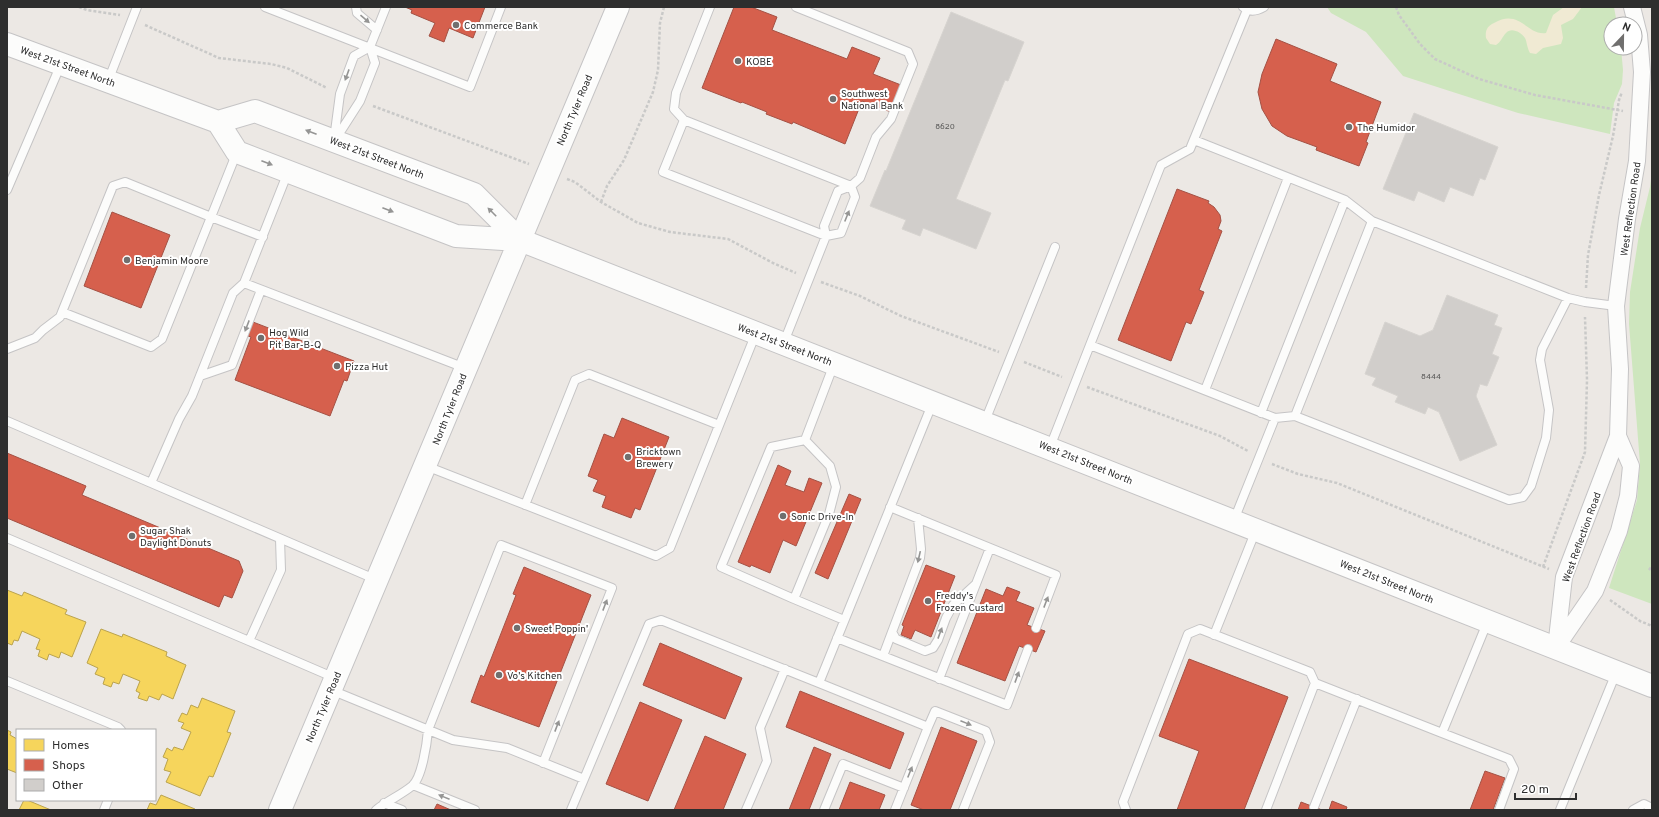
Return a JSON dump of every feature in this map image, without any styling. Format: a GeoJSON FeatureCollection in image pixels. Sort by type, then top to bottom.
{"type":"FeatureCollection","features":[{"type":"Feature","properties":{"kind":"main road","name":"North Tyler Road"},"geometry":{"type":"LineString","coordinates":[[280,810],[618,7]]}},
{"type":"Feature","properties":{"kind":"main road","name":"West 21st Street North"},"geometry":{"type":"LineString","coordinates":[[7,44],[218,122],[255,111],[474,194],[520,240]]}},
{"type":"Feature","properties":{"kind":"main road"},"geometry":{"type":"LineString","coordinates":[[218,122],[237,152]]}},
{"type":"Feature","properties":{"kind":"main road","name":"West 21st Street North"},"geometry":{"type":"LineString","coordinates":[[237,152],[456,236],[520,240],[1652,686]]}},
{"type":"Feature","properties":{"kind":"street","name":"West Reflection Road"},"geometry":{"type":"LineString","coordinates":[[1556,648],[1564,577],[1618,436],[1620,369],[1616,306],[1627,219],[1637,160],[1642,72],[1639,35],[1632,7]]}},
{"type":"Feature","properties":{"kind":"street","name":"West Reflection Road"},"geometry":{"type":"LineString","coordinates":[[1556,648],[1595,591],[1620,531],[1628,496],[1631,466],[1618,436]]}},
{"type":"Feature","properties":{"kind":"lane"},"geometry":{"type":"LineString","coordinates":[[108,81],[136,7]]}},
{"type":"Feature","properties":{"kind":"lane"},"geometry":{"type":"LineString","coordinates":[[265,7],[470,86],[501,7]]}},
{"type":"Feature","properties":{"kind":"lane"},"geometry":{"type":"LineString","coordinates":[[356,7],[357,13],[377,30]]}},
{"type":"Feature","properties":{"kind":"lane"},"geometry":{"type":"LineString","coordinates":[[334,141],[340,94],[354,56],[370,47],[386,7]]}},
{"type":"Feature","properties":{"kind":"lane"},"geometry":{"type":"LineString","coordinates":[[684,120],[663,172],[826,236],[840,232],[855,197],[851,186],[684,120],[674,109],[676,93],[710,7]]}},
{"type":"Feature","properties":{"kind":"lane"},"geometry":{"type":"LineString","coordinates":[[784,343],[826,236],[824,226],[838,191],[851,186],[860,178],[876,137],[892,119],[913,64],[908,52],[796,7]]}},
{"type":"Feature","properties":{"kind":"lane"},"geometry":{"type":"LineString","coordinates":[[1050,448],[1161,165],[1190,149],[1245,8],[1253,11],[1264,7]]}},
{"type":"Feature","properties":{"kind":"lane"},"geometry":{"type":"LineString","coordinates":[[334,141],[360,101],[375,63],[370,47]]}},
{"type":"Feature","properties":{"kind":"lane"},"geometry":{"type":"LineString","coordinates":[[7,190],[10,176],[61,63]]}},
{"type":"Feature","properties":{"kind":"lane"},"geometry":{"type":"LineString","coordinates":[[1194,140],[1345,200],[1372,221],[1568,298],[1616,306]]}},
{"type":"Feature","properties":{"kind":"lane"},"geometry":{"type":"LineString","coordinates":[[62,312],[151,348],[162,339],[237,152]]}},
{"type":"Feature","properties":{"kind":"lane"},"geometry":{"type":"LineString","coordinates":[[152,483],[179,419],[192,396],[233,293],[244,283],[289,172]]}},
{"type":"Feature","properties":{"kind":"lane"},"geometry":{"type":"LineString","coordinates":[[1205,390],[1288,178]]}},
{"type":"Feature","properties":{"kind":"lane"},"geometry":{"type":"LineString","coordinates":[[7,349],[35,338],[42,330],[60,317],[113,186],[125,182],[262,237]]}},
{"type":"Feature","properties":{"kind":"lane"},"geometry":{"type":"LineString","coordinates":[[1261,413],[1345,200]]}},
{"type":"Feature","properties":{"kind":"lane"},"geometry":{"type":"LineString","coordinates":[[1295,416],[1372,221]]}},
{"type":"Feature","properties":{"kind":"lane"},"geometry":{"type":"LineString","coordinates":[[984,422],[1055,247]]}},
{"type":"Feature","properties":{"kind":"lane"},"geometry":{"type":"LineString","coordinates":[[244,283],[466,368]]}},
{"type":"Feature","properties":{"kind":"lane"},"geometry":{"type":"LineString","coordinates":[[200,376],[232,365],[261,290]]}},
{"type":"Feature","properties":{"kind":"lane"},"geometry":{"type":"LineString","coordinates":[[1090,346],[1275,418],[1295,416],[1509,500],[1522,497],[1531,486],[1546,438],[1549,410],[1540,360],[1542,349],[1568,298]]}},
{"type":"Feature","properties":{"kind":"lane"},"geometry":{"type":"LineString","coordinates":[[426,465],[656,556],[670,548],[756,333]]}},
{"type":"Feature","properties":{"kind":"lane"},"geometry":{"type":"LineString","coordinates":[[806,440],[834,363]]}},
{"type":"Feature","properties":{"kind":"lane"},"geometry":{"type":"LineString","coordinates":[[525,504],[575,380],[589,374],[720,425]]}},
{"type":"Feature","properties":{"kind":"lane"},"geometry":{"type":"LineString","coordinates":[[819,683],[933,402]]}},
{"type":"Feature","properties":{"kind":"lane"},"geometry":{"type":"LineString","coordinates":[[1234,521],[1275,418]]}},
{"type":"Feature","properties":{"kind":"lane"},"geometry":{"type":"LineString","coordinates":[[7,421],[377,580]]}},
{"type":"Feature","properties":{"kind":"lane"},"geometry":{"type":"LineString","coordinates":[[794,599],[829,514],[836,486],[830,466],[806,440]]}},
{"type":"Feature","properties":{"kind":"lane"},"geometry":{"type":"LineString","coordinates":[[806,440],[771,446],[721,567],[844,620]]}},
{"type":"Feature","properties":{"kind":"lane"},"geometry":{"type":"LineString","coordinates":[[890,507],[1056,575],[1036,628]]}},
{"type":"Feature","properties":{"kind":"lane"},"geometry":{"type":"LineString","coordinates":[[883,656],[920,558],[921,549],[918,518]]}},
{"type":"Feature","properties":{"kind":"lane"},"geometry":{"type":"LineString","coordinates":[[1214,635],[1256,529]]}},
{"type":"Feature","properties":{"kind":"lane"},"geometry":{"type":"LineString","coordinates":[[7,538],[249,642],[428,730],[453,740],[507,748],[584,779]]}},
{"type":"Feature","properties":{"kind":"lane"},"geometry":{"type":"LineString","coordinates":[[249,642],[281,570],[280,539]]}},
{"type":"Feature","properties":{"kind":"lane"},"geometry":{"type":"LineString","coordinates":[[376,810],[384,803],[413,785],[424,757],[428,730],[501,545],[612,588],[543,762]]}},
{"type":"Feature","properties":{"kind":"lane"},"geometry":{"type":"LineString","coordinates":[[939,679],[990,548]]}},
{"type":"Feature","properties":{"kind":"lane"},"geometry":{"type":"LineString","coordinates":[[892,632],[896,639],[924,651],[933,648],[953,605],[976,584]]}},
{"type":"Feature","properties":{"kind":"lane"},"geometry":{"type":"LineString","coordinates":[[571,810],[649,624],[661,620],[928,727]]}},
{"type":"Feature","properties":{"kind":"lane"},"geometry":{"type":"LineString","coordinates":[[1442,733],[1487,621]]}},
{"type":"Feature","properties":{"kind":"lane"},"geometry":{"type":"LineString","coordinates":[[1126,810],[1123,802],[1188,634],[1200,629],[1310,672],[1315,683],[1509,760],[1514,769],[1499,810]]}},
{"type":"Feature","properties":{"kind":"lane"},"geometry":{"type":"LineString","coordinates":[[837,638],[1007,705],[1028,649]]}},
{"type":"Feature","properties":{"kind":"lane"},"geometry":{"type":"LineString","coordinates":[[746,810],[767,761],[760,728],[785,669]]}},
{"type":"Feature","properties":{"kind":"lane"},"geometry":{"type":"LineString","coordinates":[[1560,810],[1616,672]]}},
{"type":"Feature","properties":{"kind":"lane"},"geometry":{"type":"LineString","coordinates":[[7,681],[120,729]]}},
{"type":"Feature","properties":{"kind":"lane"},"geometry":{"type":"LineString","coordinates":[[1266,810],[1315,683]]}},
{"type":"Feature","properties":{"kind":"lane"},"geometry":{"type":"LineString","coordinates":[[1314,807],[1357,699]]}},
{"type":"Feature","properties":{"kind":"lane"},"geometry":{"type":"LineString","coordinates":[[895,810],[935,711],[986,731],[990,742],[963,810]]}},
{"type":"Feature","properties":{"kind":"lane"},"geometry":{"type":"LineString","coordinates":[[824,810],[843,764],[904,788]]}},
{"type":"Feature","properties":{"kind":"lane"},"geometry":{"type":"LineString","coordinates":[[413,785],[475,810]]}},
{"type":"Feature","properties":{"kind":"lane"},"geometry":{"type":"LineString","coordinates":[[384,803],[402,810]]}},
{"type":"Feature","properties":{"kind":"lane"},"geometry":{"type":"LineString","coordinates":[[1633,810],[1644,804],[1652,808]]}},
{"type":"Feature","properties":{"kind":"path"},"geometry":{"type":"LineString","coordinates":[[79,7],[87,10],[116,14],[132,19],[220,58],[271,64],[282,67],[340,94]]}},
{"type":"Feature","properties":{"kind":"path"},"geometry":{"type":"LineString","coordinates":[[601,202],[607,186],[624,160],[653,92],[658,70],[660,23],[664,7]]}},
{"type":"Feature","properties":{"kind":"path"},"geometry":{"type":"LineString","coordinates":[[1396,7],[1398,15],[1420,44],[1435,59],[1479,79],[1535,95],[1639,114]]}},
{"type":"Feature","properties":{"kind":"path"},"geometry":{"type":"LineString","coordinates":[[360,101],[575,182],[601,202],[638,223],[670,232],[728,239],[773,263],[809,278],[860,296],[901,316],[1220,436],[1274,465],[1298,474],[1337,483],[1543,567],[1564,577]]}},
{"type":"Feature","properties":{"kind":"path"},"geometry":{"type":"LineString","coordinates":[[1649,570],[1652,566]]}},
{"type":"Feature","properties":{"kind":"path"},"geometry":{"type":"LineString","coordinates":[[1595,591],[1607,597],[1640,621],[1652,626]]}},
{"type":"Feature","properties":{"kind":"green space"},"geometry":{"type":"Polygon","coordinates":[[[1327,7],[1614,7],[1616,16],[1603,16],[1603,56],[1622,56],[1623,70],[1622,84],[1614,103],[1610,134],[1518,113],[1403,76],[1366,32],[1331,13],[1327,7]]]}},
{"type":"Feature","properties":{"kind":"green space"},"geometry":{"type":"Polygon","coordinates":[[[1652,171],[1652,604],[1609,588],[1637,500],[1640,464],[1629,324],[1630,292],[1640,228],[1650,187],[1652,171]]]}},
{"type":"Feature","properties":{"kind":"sand"},"geometry":{"type":"Polygon","coordinates":[[[1564,7],[1582,7],[1573,19],[1561,25],[1563,38],[1561,44],[1543,48],[1536,54],[1530,53],[1525,38],[1513,30],[1508,31],[1496,45],[1490,44],[1486,38],[1486,31],[1488,27],[1503,19],[1517,20],[1534,31],[1546,33],[1553,15],[1564,7]]]}},
{"type":"Feature","properties":{"kind":"building: Homes"},"geometry":{"type":"Polygon","coordinates":[[[7,590],[22,596],[24,592],[67,610],[65,614],[86,622],[72,657],[61,652],[59,658],[49,654],[47,660],[38,656],[40,650],[36,649],[40,639],[22,631],[18,641],[14,640],[12,645],[7,643],[7,590]]]}},
{"type":"Feature","properties":{"kind":"building: Homes"},"geometry":{"type":"Polygon","coordinates":[[[101,629],[122,637],[123,634],[167,652],[166,656],[186,665],[173,699],[162,694],[159,700],[149,696],[147,701],[138,698],[140,693],[136,691],[140,681],[123,674],[119,684],[113,682],[111,687],[103,684],[105,678],[95,674],[98,668],[87,663],[101,629]]]}},
{"type":"Feature","properties":{"kind":"building: Homes"},"geometry":{"type":"Polygon","coordinates":[[[202,698],[235,711],[227,732],[231,733],[213,777],[209,776],[200,796],[166,782],[171,772],[164,770],[168,759],[163,757],[167,748],[172,751],[174,747],[183,750],[191,732],[181,728],[184,723],[178,721],[182,713],[187,715],[191,705],[198,708],[202,698]]]}},
{"type":"Feature","properties":{"kind":"building: Homes"},"geometry":{"type":"Polygon","coordinates":[[[7,730],[11,732],[10,735],[16,738],[16,773],[7,769],[7,730]]]}},
{"type":"Feature","properties":{"kind":"building: Homes"},"geometry":{"type":"Polygon","coordinates":[[[161,795],[195,810],[147,810],[150,803],[156,805],[161,795]]]}},
{"type":"Feature","properties":{"kind":"building: Homes"},"geometry":{"type":"Polygon","coordinates":[[[24,801],[29,801],[51,810],[19,810],[24,801]]]}},
{"type":"Feature","properties":{"kind":"building: Shops","name":"Commerce Bank"},"geometry":{"type":"Polygon","coordinates":[[[405,7],[485,7],[473,38],[449,28],[444,42],[429,36],[435,23],[411,13],[412,10],[405,7]]]}},
{"type":"Feature","properties":{"kind":"building: Shops"},"geometry":{"type":"Polygon","coordinates":[[[734,7],[751,7],[777,17],[772,30],[847,59],[852,47],[880,58],[873,74],[901,85],[891,112],[862,101],[845,144],[793,122],[792,124],[766,114],[767,112],[742,102],[741,103],[702,88],[734,7]]]}},
{"type":"Feature","properties":{"kind":"building: Shops"},"geometry":{"type":"Polygon","coordinates":[[[1276,39],[1337,64],[1330,81],[1381,102],[1359,166],[1316,150],[1317,147],[1287,136],[1272,126],[1262,109],[1258,92],[1262,74],[1276,39]]]}},
{"type":"Feature","properties":{"kind":"building: Shops"},"geometry":{"type":"Polygon","coordinates":[[[1177,189],[1209,201],[1208,203],[1214,207],[1220,215],[1221,221],[1218,229],[1222,231],[1199,290],[1204,292],[1191,324],[1186,322],[1171,361],[1118,340],[1177,189]]]}},
{"type":"Feature","properties":{"kind":"building: Shops","name":"Benjamin Moore"},"geometry":{"type":"Polygon","coordinates":[[[112,212],[170,235],[141,308],[84,286],[112,212]]]}},
{"type":"Feature","properties":{"kind":"building: Shops"},"geometry":{"type":"Polygon","coordinates":[[[253,322],[354,361],[347,381],[344,380],[330,416],[235,380],[251,337],[248,336],[253,322]]]}},
{"type":"Feature","properties":{"kind":"building: Shops","name":"Bricktown Brewery"},"geometry":{"type":"Polygon","coordinates":[[[622,418],[669,437],[640,510],[635,508],[631,518],[602,507],[606,496],[593,491],[598,480],[588,476],[604,434],[614,438],[622,418]]]}},
{"type":"Feature","properties":{"kind":"building: Shops"},"geometry":{"type":"Polygon","coordinates":[[[7,453],[86,486],[82,495],[239,561],[243,571],[232,598],[224,595],[219,607],[7,518],[7,453]]]}},
{"type":"Feature","properties":{"kind":"building: Shops","name":"Sonic Drive-In"},"geometry":{"type":"Polygon","coordinates":[[[778,465],[791,471],[785,485],[804,492],[809,478],[822,483],[796,546],[783,540],[770,573],[751,565],[750,567],[738,562],[778,465]]]}},
{"type":"Feature","properties":{"kind":"building: Shops"},"geometry":{"type":"Polygon","coordinates":[[[849,494],[861,499],[828,579],[815,573],[849,494]]]}},
{"type":"Feature","properties":{"kind":"building: Shops","name":"Freddy's Frozen Custard"},"geometry":{"type":"Polygon","coordinates":[[[926,565],[955,576],[931,637],[915,630],[911,639],[901,635],[904,626],[902,625],[926,565]]]}},
{"type":"Feature","properties":{"kind":"building: Shops"},"geometry":{"type":"Polygon","coordinates":[[[524,567],[591,595],[539,727],[471,702],[481,675],[484,677],[516,595],[513,594],[524,567]]]}},
{"type":"Feature","properties":{"kind":"building: Shops"},"geometry":{"type":"Polygon","coordinates":[[[1007,587],[1020,592],[1016,601],[1034,608],[1027,625],[1045,631],[1036,652],[1019,646],[1005,681],[957,663],[986,589],[1003,596],[1007,587]]]}},
{"type":"Feature","properties":{"kind":"building: Shops"},"geometry":{"type":"Polygon","coordinates":[[[660,643],[742,678],[725,719],[643,685],[660,643]]]}},
{"type":"Feature","properties":{"kind":"building: Shops"},"geometry":{"type":"Polygon","coordinates":[[[1189,659],[1288,697],[1244,810],[1177,810],[1199,751],[1159,736],[1189,659]]]}},
{"type":"Feature","properties":{"kind":"building: Shops"},"geometry":{"type":"Polygon","coordinates":[[[800,691],[904,733],[890,769],[786,727],[800,691]]]}},
{"type":"Feature","properties":{"kind":"building: Shops"},"geometry":{"type":"Polygon","coordinates":[[[640,702],[682,720],[648,801],[606,784],[640,702]]]}},
{"type":"Feature","properties":{"kind":"building: Shops"},"geometry":{"type":"Polygon","coordinates":[[[941,727],[977,741],[950,810],[924,810],[911,805],[941,727]]]}},
{"type":"Feature","properties":{"kind":"building: Shops"},"geometry":{"type":"Polygon","coordinates":[[[705,736],[746,754],[723,810],[674,810],[705,736]]]}},
{"type":"Feature","properties":{"kind":"building: Shops"},"geometry":{"type":"Polygon","coordinates":[[[814,747],[831,754],[809,810],[789,810],[814,747]]]}},
{"type":"Feature","properties":{"kind":"building: Shops"},"geometry":{"type":"Polygon","coordinates":[[[1485,771],[1505,778],[1493,810],[1470,810],[1485,771]]]}},
{"type":"Feature","properties":{"kind":"building: Shops"},"geometry":{"type":"Polygon","coordinates":[[[850,782],[885,795],[879,810],[839,810],[850,782]]]}},
{"type":"Feature","properties":{"kind":"building: Shops"},"geometry":{"type":"Polygon","coordinates":[[[1332,801],[1347,807],[1346,810],[1329,810],[1332,801]]]}},
{"type":"Feature","properties":{"kind":"building: Shops"},"geometry":{"type":"Polygon","coordinates":[[[1301,802],[1322,810],[1298,810],[1301,802]]]}},
{"type":"Feature","properties":{"kind":"building: Shops"},"geometry":{"type":"Polygon","coordinates":[[[437,804],[451,810],[434,810],[437,804]]]}},
{"type":"Feature","properties":{"kind":"building: Other"},"geometry":{"type":"Polygon","coordinates":[[[951,12],[1024,42],[1008,81],[1005,80],[956,199],[991,213],[976,249],[923,228],[920,236],[902,229],[906,220],[870,206],[885,170],[886,171],[951,12]]]}},
{"type":"Feature","properties":{"kind":"building: Other"},"geometry":{"type":"Polygon","coordinates":[[[1414,113],[1498,147],[1485,180],[1480,178],[1473,196],[1450,187],[1444,202],[1418,191],[1414,201],[1383,189],[1414,113]]]}},
{"type":"Feature","properties":{"kind":"building: Other"},"geometry":{"type":"Polygon","coordinates":[[[1447,295],[1498,315],[1494,325],[1502,328],[1492,354],[1499,357],[1487,386],[1480,384],[1476,396],[1497,445],[1460,461],[1439,412],[1428,407],[1425,414],[1395,402],[1398,396],[1372,385],[1376,378],[1365,374],[1385,322],[1420,336],[1433,330],[1447,295]]]}},
{"type":"Feature","properties":{"kind":"place","name":"Commerce Bank"},"geometry":{"type":"Point","coordinates":[456,25]}},
{"type":"Feature","properties":{"kind":"place","name":"KOBE"},"geometry":{"type":"Point","coordinates":[738,61]}},
{"type":"Feature","properties":{"kind":"place","name":"Southwest National Bank"},"geometry":{"type":"Point","coordinates":[833,99]}},
{"type":"Feature","properties":{"kind":"place","name":"The Humidor"},"geometry":{"type":"Point","coordinates":[1349,127]}},
{"type":"Feature","properties":{"kind":"place","name":"Benjamin Moore"},"geometry":{"type":"Point","coordinates":[127,260]}},
{"type":"Feature","properties":{"kind":"place","name":"Hog Wild Pit Bar-B-Q"},"geometry":{"type":"Point","coordinates":[261,338]}},
{"type":"Feature","properties":{"kind":"place","name":"Pizza Hut"},"geometry":{"type":"Point","coordinates":[337,366]}},
{"type":"Feature","properties":{"kind":"place","name":"Bricktown Brewery"},"geometry":{"type":"Point","coordinates":[628,457]}},
{"type":"Feature","properties":{"kind":"place","name":"Sonic Drive-In"},"geometry":{"type":"Point","coordinates":[783,516]}},
{"type":"Feature","properties":{"kind":"place","name":"Sugar Shak Daylight Donuts"},"geometry":{"type":"Point","coordinates":[132,536]}},
{"type":"Feature","properties":{"kind":"place","name":"Freddy's Frozen Custard"},"geometry":{"type":"Point","coordinates":[928,601]}},
{"type":"Feature","properties":{"kind":"place","name":"Sweet Poppin'"},"geometry":{"type":"Point","coordinates":[517,628]}},
{"type":"Feature","properties":{"kind":"place","name":"Vo's Kitchen"},"geometry":{"type":"Point","coordinates":[499,675]}}]}
